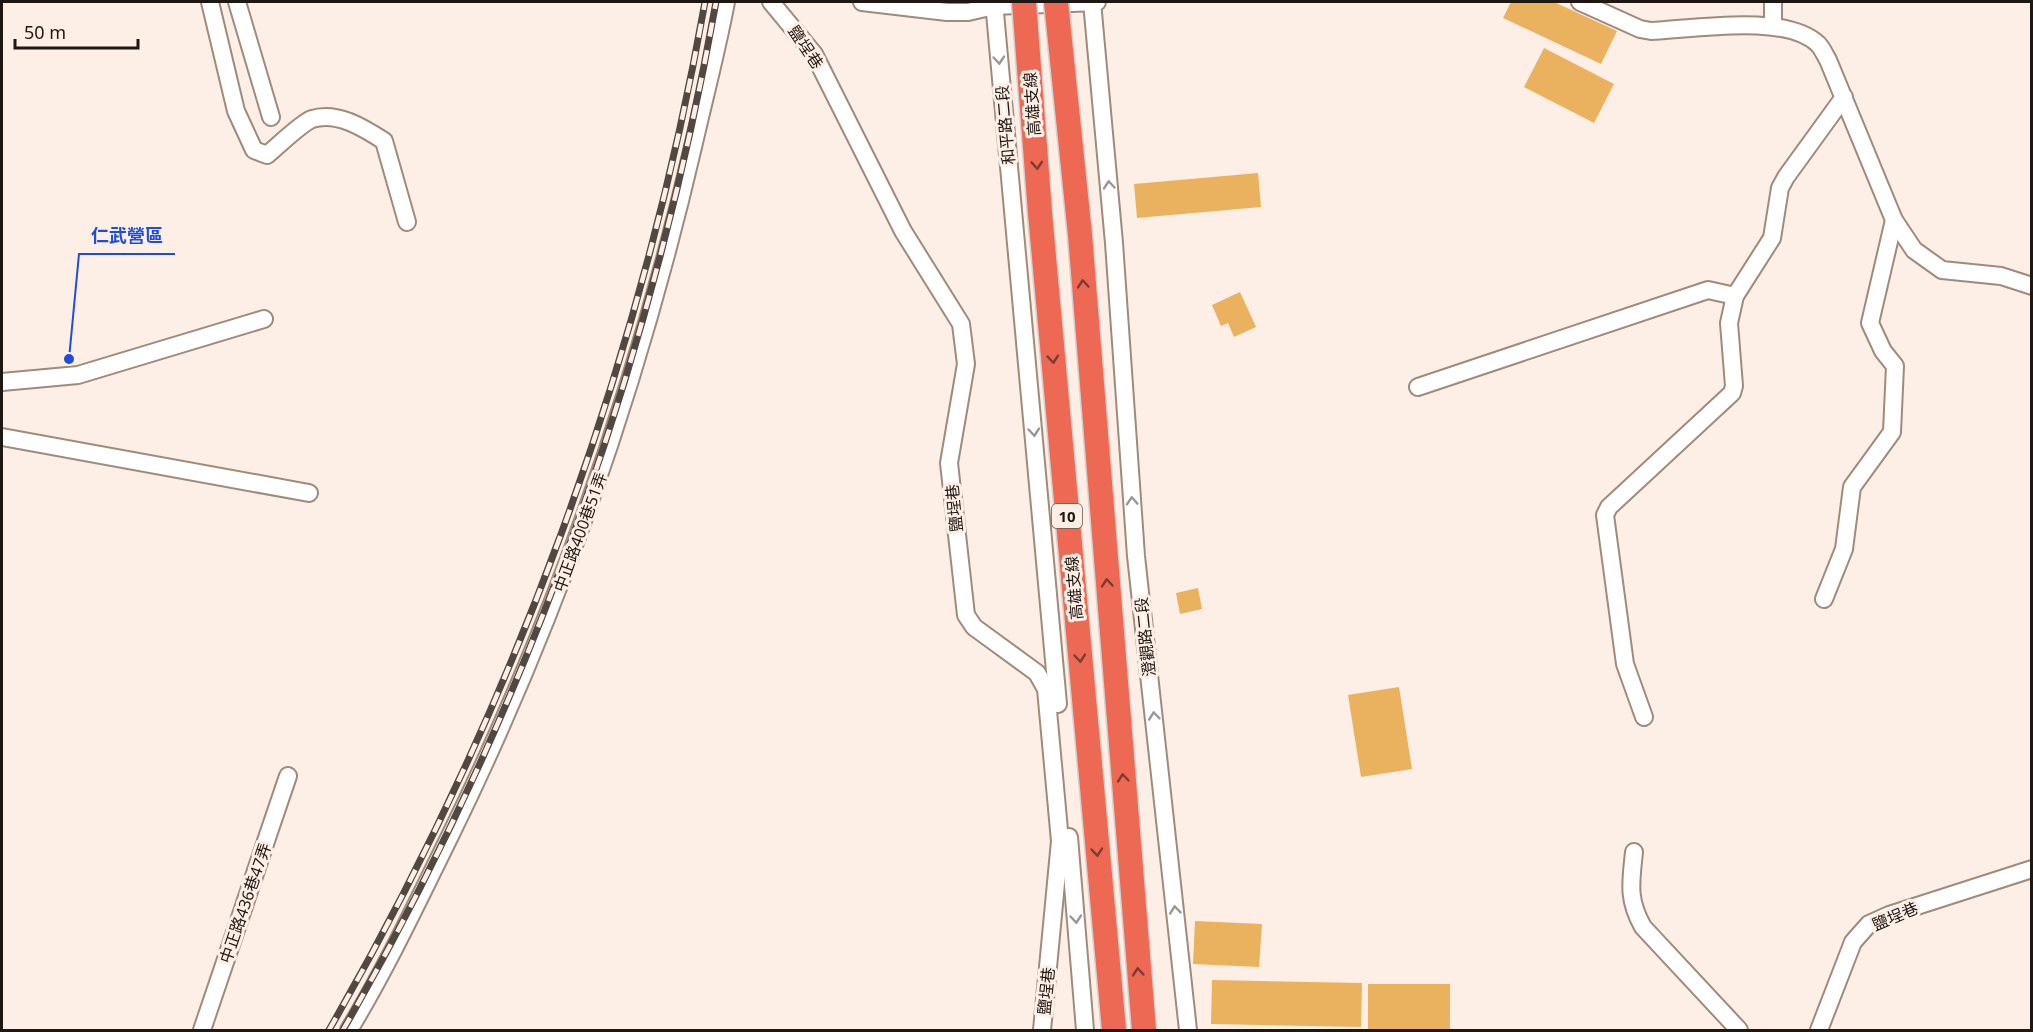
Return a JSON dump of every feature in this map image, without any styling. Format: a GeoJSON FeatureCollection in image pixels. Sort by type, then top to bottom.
{"type":"FeatureCollection","features":[{"type":"Feature","properties":{"kind":"highway","name":"高雄支線"},"geometry":{"type":"LineString","coordinates":[[1024,2],[1040,213],[1114,1030]]}},
{"type":"Feature","properties":{"kind":"highway","name":"高雄支線"},"geometry":{"type":"LineString","coordinates":[[1056,2],[1080,235],[1144,1030]]}},
{"type":"Feature","properties":{"kind":"street"},"geometry":{"type":"LineString","coordinates":[[210,2],[236,111],[254,150],[267,155],[312,120],[343,120],[365,128],[384,141],[407,222]]}},
{"type":"Feature","properties":{"kind":"street"},"geometry":{"type":"LineString","coordinates":[[237,2],[271,117]]}},
{"type":"Feature","properties":{"kind":"street","name":"中正路400巷51弄"},"geometry":{"type":"LineString","coordinates":[[349,1030],[380,979],[474,787],[543,633],[604,465],[666,261],[726,2]]}},
{"type":"Feature","properties":{"kind":"street","name":"鹽埕巷"},"geometry":{"type":"LineString","coordinates":[[771,2],[814,54],[903,231],[961,324],[966,363],[949,463],[966,615],[974,627],[1037,673],[1046,689],[1060,841],[1042,1030]]}},
{"type":"Feature","properties":{"kind":"street"},"geometry":{"type":"LineString","coordinates":[[862,2],[947,12],[968,12],[994,4],[1094,2]]}},
{"type":"Feature","properties":{"kind":"street","name":"澄觀路二段"},"geometry":{"type":"LineString","coordinates":[[1094,2],[1136,556],[1188,1030]]}},
{"type":"Feature","properties":{"kind":"street"},"geometry":{"type":"LineString","coordinates":[[1580,2],[1634,27],[1651,31],[1773,25],[1804,34],[1819,45],[1844,98],[1894,220],[1914,250],[1942,270],[2001,276],[2031,286]]}},
{"type":"Feature","properties":{"kind":"street"},"geometry":{"type":"LineString","coordinates":[[1773,2],[1773,25]]}},
{"type":"Feature","properties":{"kind":"street","name":"和平路二段"},"geometry":{"type":"LineString","coordinates":[[994,4],[1085,1030]]}},
{"type":"Feature","properties":{"kind":"street"},"geometry":{"type":"LineString","coordinates":[[1644,717],[1625,664],[1605,515],[1609,507],[1732,393],[1734,386],[1729,323],[1736,296],[1772,238],[1780,188],[1786,177],[1844,98]]}},
{"type":"Feature","properties":{"kind":"street"},"geometry":{"type":"LineString","coordinates":[[1824,598],[1844,549],[1852,487],[1892,432],[1895,366],[1883,351],[1870,323],[1894,220]]}},
{"type":"Feature","properties":{"kind":"street"},"geometry":{"type":"LineString","coordinates":[[1418,387],[1708,290],[1736,296]]}},
{"type":"Feature","properties":{"kind":"street"},"geometry":{"type":"LineString","coordinates":[[2,382],[78,375],[264,320]]}},
{"type":"Feature","properties":{"kind":"street"},"geometry":{"type":"LineString","coordinates":[[2,437],[309,493]]}},
{"type":"Feature","properties":{"kind":"street","name":"中正路436巷47弄"},"geometry":{"type":"LineString","coordinates":[[202,1030],[288,776]]}},
{"type":"Feature","properties":{"kind":"street"},"geometry":{"type":"LineString","coordinates":[[1634,852],[1630,891],[1633,910],[1643,927],[1739,1030]]}},
{"type":"Feature","properties":{"kind":"street","name":"鹽埕巷"},"geometry":{"type":"LineString","coordinates":[[1819,1030],[1853,942],[1869,924],[1889,915],[2031,869]]}},
{"type":"Feature","properties":{"kind":"building"},"geometry":{"type":"Polygon","coordinates":[[[1511,2],[1554,2],[1617,31],[1601,64],[1503,18],[1511,2]]]}},
{"type":"Feature","properties":{"kind":"building"},"geometry":{"type":"Polygon","coordinates":[[[1544,48],[1614,84],[1594,123],[1524,87],[1544,48]]]}},
{"type":"Feature","properties":{"kind":"building"},"geometry":{"type":"Polygon","coordinates":[[[1258,173],[1261,207],[1137,218],[1134,184],[1258,173]]]}},
{"type":"Feature","properties":{"kind":"building"},"geometry":{"type":"Polygon","coordinates":[[[1240,292],[1256,327],[1234,337],[1228,323],[1221,326],[1212,305],[1240,292]]]}},
{"type":"Feature","properties":{"kind":"building"},"geometry":{"type":"Polygon","coordinates":[[[1198,588],[1202,609],[1180,614],[1176,593],[1198,588]]]}},
{"type":"Feature","properties":{"kind":"building"},"geometry":{"type":"Polygon","coordinates":[[[1399,687],[1412,769],[1361,777],[1348,695],[1399,687]]]}},
{"type":"Feature","properties":{"kind":"building"},"geometry":{"type":"Polygon","coordinates":[[[1195,921],[1262,924],[1259,967],[1193,964],[1195,921]]]}},
{"type":"Feature","properties":{"kind":"building"},"geometry":{"type":"Polygon","coordinates":[[[1212,980],[1362,983],[1361,1027],[1211,1024],[1212,980]]]}},
{"type":"Feature","properties":{"kind":"building"},"geometry":{"type":"Polygon","coordinates":[[[1368,984],[1450,984],[1450,1029],[1368,1029],[1368,984]]]}},
{"type":"Feature","properties":{"kind":"railway"},"geometry":{"type":"LineString","coordinates":[[329,1030],[395,910],[456,786],[512,661],[562,532],[606,402],[645,270],[678,137],[705,2]]}},
{"type":"Feature","properties":{"kind":"railway"},"geometry":{"type":"LineString","coordinates":[[343,1030],[409,910],[469,786],[525,660],[574,532],[618,402],[656,270],[689,137],[716,2]]}},
{"type":"Feature","properties":{"kind":"place","name":"仁武營區"},"geometry":{"type":"Point","coordinates":[69,359]}}]}
